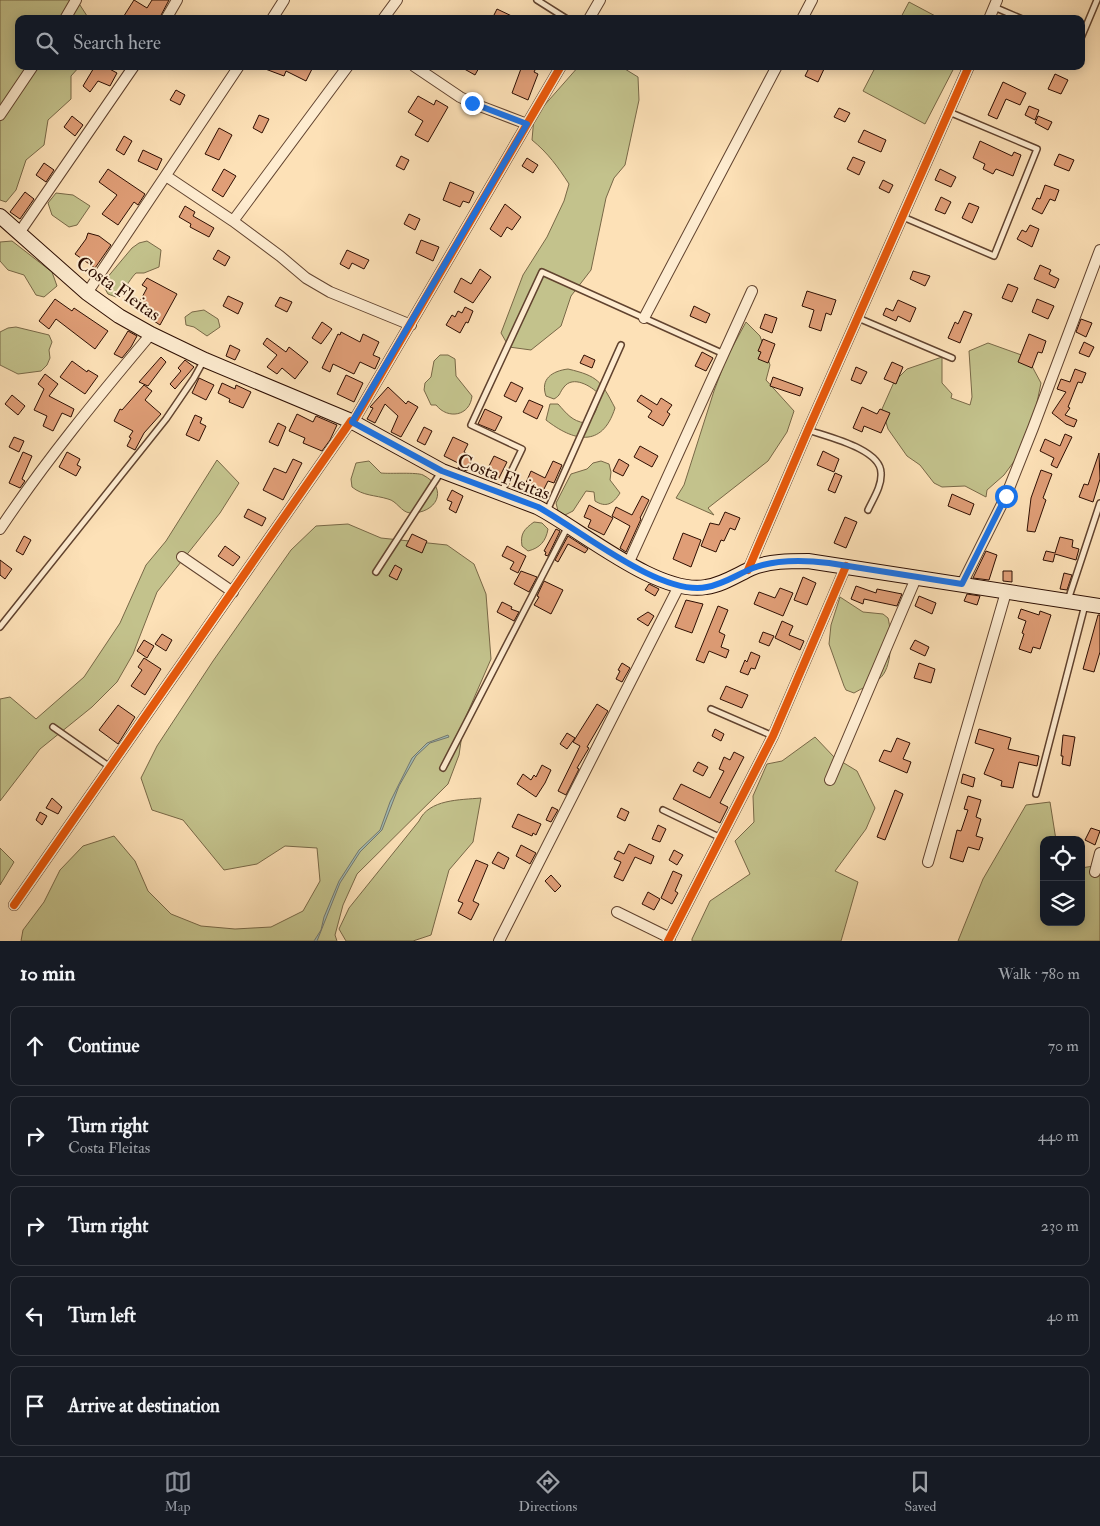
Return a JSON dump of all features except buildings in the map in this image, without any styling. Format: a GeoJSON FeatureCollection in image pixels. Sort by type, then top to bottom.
{"type":"FeatureCollection","features":[{"type":"Feature","properties":{"kind":"main road","name":"Costa Fleitas"},"geometry":{"type":"LineString","coordinates":[[0,216],[87,293],[119,316],[151,334],[205,360],[352,422],[442,471],[546,512],[628,564],[680,586],[707,587],[768,564],[784,561],[808,561],[1100,606]]}},
{"type":"Feature","properties":{"kind":"street"},"geometry":{"type":"LineString","coordinates":[[67,15],[76,0]]}},
{"type":"Feature","properties":{"kind":"street"},"geometry":{"type":"LineString","coordinates":[[169,15],[178,0]]}},
{"type":"Feature","properties":{"kind":"street"},"geometry":{"type":"LineString","coordinates":[[275,15],[284,0]]}},
{"type":"Feature","properties":{"kind":"street"},"geometry":{"type":"LineString","coordinates":[[386,15],[397,0]]}},
{"type":"Feature","properties":{"kind":"street"},"geometry":{"type":"LineString","coordinates":[[591,15],[600,0]]}},
{"type":"Feature","properties":{"kind":"street"},"geometry":{"type":"LineString","coordinates":[[804,15],[812,0]]}},
{"type":"Feature","properties":{"kind":"street"},"geometry":{"type":"LineString","coordinates":[[990,15],[995,3]]}},
{"type":"Feature","properties":{"kind":"street"},"geometry":{"type":"LineString","coordinates":[[0,115],[30,70]]}},
{"type":"Feature","properties":{"kind":"street"},"geometry":{"type":"LineString","coordinates":[[19,233],[131,70]]}},
{"type":"Feature","properties":{"kind":"street"},"geometry":{"type":"LineString","coordinates":[[87,293],[237,70]]}},
{"type":"Feature","properties":{"kind":"street"},"geometry":{"type":"LineString","coordinates":[[233,221],[345,70]]}},
{"type":"Feature","properties":{"kind":"street"},"geometry":{"type":"LineString","coordinates":[[420,70],[460,97],[527,124]]}},
{"type":"Feature","properties":{"kind":"street"},"geometry":{"type":"LineString","coordinates":[[14,906],[352,422],[411,325],[559,70]]}},
{"type":"Feature","properties":{"kind":"street"},"geometry":{"type":"LineString","coordinates":[[644,318],[775,70]]}},
{"type":"Feature","properties":{"kind":"street"},"geometry":{"type":"LineString","coordinates":[[748,570],[967,70]]}},
{"type":"Feature","properties":{"kind":"street"},"geometry":{"type":"LineString","coordinates":[[166,176],[233,221],[306,278],[330,292],[411,325]]}},
{"type":"Feature","properties":{"kind":"street"},"geometry":{"type":"LineString","coordinates":[[962,584],[1006,496],[1100,250]]}},
{"type":"Feature","properties":{"kind":"street"},"geometry":{"type":"LineString","coordinates":[[628,564],[752,292]]}},
{"type":"Feature","properties":{"kind":"street"},"geometry":{"type":"LineString","coordinates":[[0,528],[82,417],[151,334]]}},
{"type":"Feature","properties":{"kind":"street"},"geometry":{"type":"LineString","coordinates":[[182,556],[233,592]]}},
{"type":"Feature","properties":{"kind":"street"},"geometry":{"type":"LineString","coordinates":[[616,912],[669,939],[773,736],[846,566]]}},
{"type":"Feature","properties":{"kind":"street"},"geometry":{"type":"LineString","coordinates":[[830,780],[916,578]]}},
{"type":"Feature","properties":{"kind":"street"},"geometry":{"type":"LineString","coordinates":[[499,941],[680,586]]}},
{"type":"Feature","properties":{"kind":"street"},"geometry":{"type":"LineString","coordinates":[[928,862],[1006,592]]}},
{"type":"Feature","properties":{"kind":"street"},"geometry":{"type":"LineString","coordinates":[[1095,872],[1100,853]]}},
{"type":"Feature","properties":{"kind":"lane"},"geometry":{"type":"LineString","coordinates":[[537,0],[561,15]]}},
{"type":"Feature","properties":{"kind":"lane"},"geometry":{"type":"LineString","coordinates":[[1085,28],[1097,0]]}},
{"type":"Feature","properties":{"kind":"lane"},"geometry":{"type":"LineString","coordinates":[[995,3],[1015,15]]}},
{"type":"Feature","properties":{"kind":"lane"},"geometry":{"type":"LineString","coordinates":[[903,217],[994,256],[1037,149],[949,112]]}},
{"type":"Feature","properties":{"kind":"lane"},"geometry":{"type":"LineString","coordinates":[[501,494],[522,449],[471,425],[542,272],[724,354]]}},
{"type":"Feature","properties":{"kind":"lane"},"geometry":{"type":"LineString","coordinates":[[857,318],[952,358]]}},
{"type":"Feature","properties":{"kind":"lane"},"geometry":{"type":"LineString","coordinates":[[546,512],[621,345]]}},
{"type":"Feature","properties":{"kind":"lane"},"geometry":{"type":"LineString","coordinates":[[0,628],[154,435],[205,360]]}},
{"type":"Feature","properties":{"kind":"lane"},"geometry":{"type":"LineString","coordinates":[[808,430],[875,457],[880,465],[880,482],[868,510]]}},
{"type":"Feature","properties":{"kind":"lane"},"geometry":{"type":"LineString","coordinates":[[376,572],[442,471]]}},
{"type":"Feature","properties":{"kind":"lane"},"geometry":{"type":"LineString","coordinates":[[1068,601],[1100,503]]}},
{"type":"Feature","properties":{"kind":"lane"},"geometry":{"type":"LineString","coordinates":[[443,768],[569,525]]}},
{"type":"Feature","properties":{"kind":"lane"},"geometry":{"type":"LineString","coordinates":[[1036,794],[1086,604]]}},
{"type":"Feature","properties":{"kind":"lane"},"geometry":{"type":"LineString","coordinates":[[711,709],[773,736]]}},
{"type":"Feature","properties":{"kind":"lane"},"geometry":{"type":"LineString","coordinates":[[53,727],[111,768]]}},
{"type":"Feature","properties":{"kind":"lane"},"geometry":{"type":"LineString","coordinates":[[663,810],[720,838]]}},
{"type":"Feature","properties":{"kind":"shaded area"},"geometry":{"type":"Polygon","coordinates":[[[0,0],[72,0],[78,2],[86,15],[15,15],[15,70],[76,70],[71,76],[71,99],[48,120],[44,145],[26,160],[16,190],[6,202],[0,200],[0,0]]]}},
{"type":"Feature","properties":{"kind":"shaded area"},"geometry":{"type":"Polygon","coordinates":[[[909,2],[933,15],[902,15],[909,2]]]}},
{"type":"Feature","properties":{"kind":"shaded area"},"geometry":{"type":"Polygon","coordinates":[[[575,70],[627,70],[638,77],[639,100],[625,165],[614,178],[606,198],[591,270],[571,296],[561,326],[531,350],[509,347],[501,333],[523,275],[547,237],[564,201],[569,184],[552,160],[532,140],[534,117],[575,70]]]}},
{"type":"Feature","properties":{"kind":"shaded area"},"geometry":{"type":"Polygon","coordinates":[[[874,70],[953,70],[925,124],[863,91],[874,70]]]}},
{"type":"Feature","properties":{"kind":"shaded area"},"geometry":{"type":"Polygon","coordinates":[[[56,193],[73,195],[90,206],[77,225],[69,227],[52,215],[48,203],[56,193]]]}},
{"type":"Feature","properties":{"kind":"shaded area"},"geometry":{"type":"Polygon","coordinates":[[[12,241],[52,272],[57,286],[44,297],[36,295],[24,275],[8,270],[0,261],[0,242],[12,241]]]}},
{"type":"Feature","properties":{"kind":"shaded area"},"geometry":{"type":"Polygon","coordinates":[[[147,241],[161,250],[159,267],[144,273],[136,273],[116,297],[108,294],[104,287],[106,279],[132,248],[139,243],[147,241]]]}},
{"type":"Feature","properties":{"kind":"shaded area"},"geometry":{"type":"Polygon","coordinates":[[[204,310],[218,319],[220,327],[207,336],[194,327],[186,325],[185,317],[192,312],[204,310]]]}},
{"type":"Feature","properties":{"kind":"shaded area"},"geometry":{"type":"Polygon","coordinates":[[[746,322],[760,336],[770,365],[766,380],[794,411],[787,432],[768,461],[708,508],[714,515],[676,498],[684,485],[726,359],[746,322]]]}},
{"type":"Feature","properties":{"kind":"shaded area"},"geometry":{"type":"Polygon","coordinates":[[[16,327],[49,335],[52,342],[49,350],[50,358],[47,365],[41,371],[18,374],[0,365],[0,332],[16,327]]]}},
{"type":"Feature","properties":{"kind":"shaded area"},"geometry":{"type":"Polygon","coordinates":[[[988,343],[1027,357],[1041,383],[1034,417],[1018,456],[1004,475],[987,490],[986,497],[965,486],[942,487],[934,483],[920,465],[907,456],[888,429],[882,409],[894,382],[907,369],[942,357],[942,383],[952,394],[951,398],[970,405],[972,397],[969,351],[988,343]]]}},
{"type":"Feature","properties":{"kind":"shaded area"},"geometry":{"type":"Polygon","coordinates":[[[440,355],[448,355],[455,359],[456,376],[472,396],[467,408],[458,414],[446,413],[436,405],[431,405],[424,390],[425,383],[431,377],[434,361],[440,355]]]}},
{"type":"Feature","properties":{"kind":"shaded area"},"geometry":{"type":"Polygon","coordinates":[[[568,369],[586,374],[598,381],[615,408],[603,430],[595,435],[586,437],[566,433],[546,420],[550,404],[558,404],[573,419],[585,423],[596,411],[599,394],[582,383],[572,382],[568,384],[554,399],[546,396],[545,385],[549,377],[552,374],[568,369]]]}},
{"type":"Feature","properties":{"kind":"shaded area"},"geometry":{"type":"Polygon","coordinates":[[[217,460],[239,483],[220,513],[157,592],[133,654],[117,682],[92,707],[40,749],[0,801],[0,699],[10,697],[36,719],[84,677],[120,623],[146,565],[166,541],[217,460]]]}},
{"type":"Feature","properties":{"kind":"shaded area"},"geometry":{"type":"Polygon","coordinates":[[[369,461],[381,473],[423,475],[436,487],[438,493],[433,505],[419,512],[410,513],[404,511],[391,500],[356,490],[352,487],[351,479],[356,463],[369,461]]]}},
{"type":"Feature","properties":{"kind":"shaded area"},"geometry":{"type":"Polygon","coordinates":[[[601,461],[609,464],[610,480],[620,493],[617,497],[609,504],[603,504],[595,501],[594,492],[586,491],[573,511],[565,515],[558,511],[556,503],[571,474],[587,469],[593,463],[601,461]]]}},
{"type":"Feature","properties":{"kind":"shaded area"},"geometry":{"type":"Polygon","coordinates":[[[534,522],[542,523],[548,529],[542,543],[528,551],[522,546],[522,535],[534,522]]]}},
{"type":"Feature","properties":{"kind":"shaded area"},"geometry":{"type":"Polygon","coordinates":[[[348,524],[381,538],[447,545],[474,564],[486,594],[491,659],[464,721],[459,755],[448,784],[357,874],[343,905],[335,935],[337,941],[21,941],[23,930],[44,902],[60,870],[83,846],[114,836],[135,861],[148,891],[171,914],[201,926],[235,929],[271,927],[303,911],[320,881],[317,848],[285,846],[257,864],[224,870],[183,820],[152,810],[141,778],[157,746],[213,661],[291,550],[316,526],[348,524]]]}},
{"type":"Feature","properties":{"kind":"shaded area"},"geometry":{"type":"Polygon","coordinates":[[[840,597],[863,612],[883,614],[888,618],[891,641],[889,659],[884,674],[876,681],[854,693],[846,690],[829,644],[831,625],[840,597]]]}},
{"type":"Feature","properties":{"kind":"shaded area"},"geometry":{"type":"Polygon","coordinates":[[[815,737],[834,757],[857,771],[875,808],[866,829],[835,871],[858,882],[841,941],[692,941],[710,901],[750,874],[735,841],[754,822],[753,796],[767,764],[782,761],[815,737]]]}},
{"type":"Feature","properties":{"kind":"shaded area"},"geometry":{"type":"Polygon","coordinates":[[[481,798],[473,842],[449,870],[431,935],[413,941],[346,941],[339,929],[349,908],[424,814],[430,808],[446,802],[481,798]]]}},
{"type":"Feature","properties":{"kind":"shaded area"},"geometry":{"type":"Polygon","coordinates":[[[1050,802],[1055,836],[1040,836],[1040,926],[1085,926],[1085,867],[1100,865],[1100,941],[958,941],[983,879],[1026,805],[1050,802]]]}},
{"type":"Feature","properties":{"kind":"shaded area"},"geometry":{"type":"Polygon","coordinates":[[[0,848],[14,862],[0,885],[0,848]]]}},
{"type":"Feature","properties":{"kind":"water"},"geometry":{"type":"Polygon","coordinates":[[[448,735],[449,737],[430,743],[416,756],[399,786],[382,830],[360,852],[340,883],[317,941],[314,941],[321,930],[324,917],[339,881],[359,850],[380,830],[390,802],[412,758],[427,743],[448,735]]]}},
{"type":"Feature","properties":{"kind":"cycle path"},"geometry":{"type":"LineString","coordinates":[[353,422],[559,70]]}},
{"type":"Feature","properties":{"kind":"cycle path"},"geometry":{"type":"LineString","coordinates":[[748,570],[967,70]]}},
{"type":"Feature","properties":{"kind":"cycle path"},"geometry":{"type":"LineString","coordinates":[[14,905],[351,421]]}},
{"type":"Feature","properties":{"kind":"cycle path"},"geometry":{"type":"LineString","coordinates":[[668,941],[773,736],[846,566]]}},
{"type":"Feature","properties":{"kind":"route"},"geometry":{"type":"LineString","coordinates":[[472,103],[527,124],[411,325],[352,422],[442,471],[552,514],[628,564],[680,586],[696,588],[719,584],[753,568],[784,561],[829,563],[962,584],[1006,496]]}}]}
